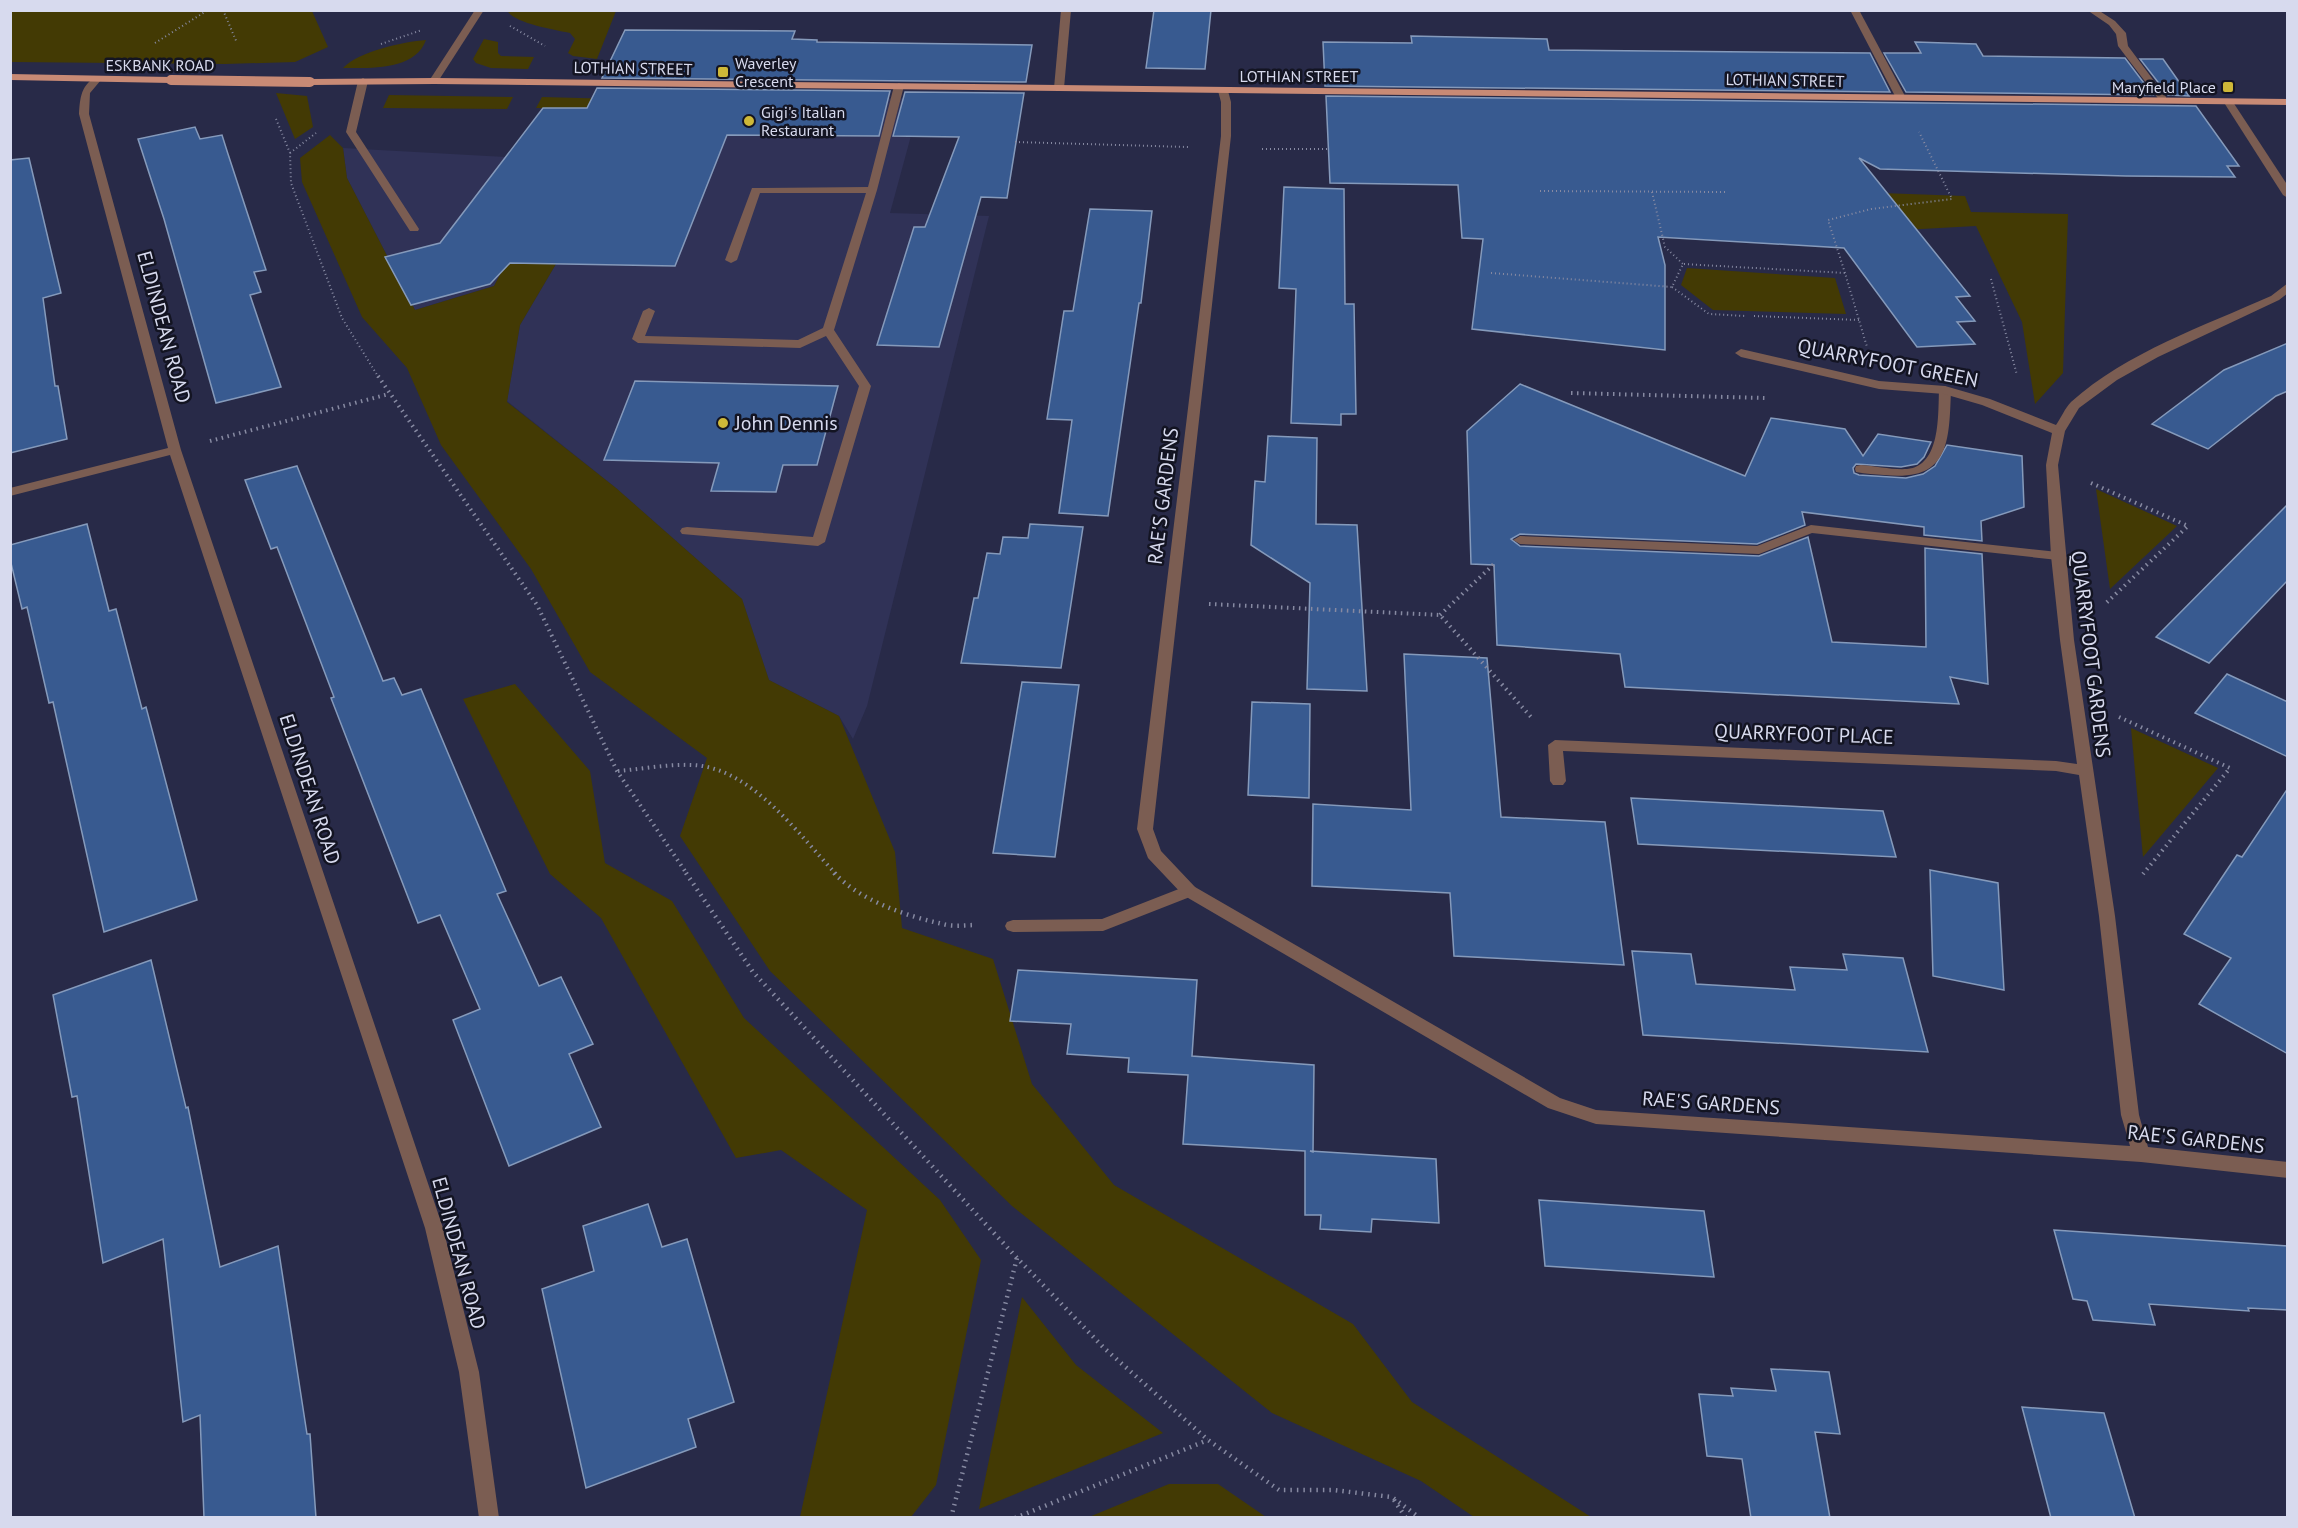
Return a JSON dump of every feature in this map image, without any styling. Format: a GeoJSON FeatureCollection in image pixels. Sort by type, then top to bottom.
{"type":"FeatureCollection","features":[{"type":"Feature","properties":{"kind":"main road","name":"ESKBANK ROAD"},"geometry":{"type":"LineString","coordinates":[[10,77],[96,80],[309,81]]}},
{"type":"Feature","properties":{"kind":"main road","name":"LOTHIAN STREET"},"geometry":{"type":"LineString","coordinates":[[309,81],[1900,96],[2288,102]]}},
{"type":"Feature","properties":{"kind":"street"},"geometry":{"type":"LineString","coordinates":[[434,81],[480,10]]}},
{"type":"Feature","properties":{"kind":"street"},"geometry":{"type":"LineString","coordinates":[[1059,88],[1066,10]]}},
{"type":"Feature","properties":{"kind":"street"},"geometry":{"type":"LineString","coordinates":[[1854,10],[1900,96]]}},
{"type":"Feature","properties":{"kind":"street"},"geometry":{"type":"LineString","coordinates":[[2091,10],[2112,23],[2121,33],[2123,46],[2163,99]]}},
{"type":"Feature","properties":{"kind":"street","name":"ELDINDEAN ROAD"},"geometry":{"type":"LineString","coordinates":[[96,80],[85,93],[84,114],[176,450],[434,1228],[469,1372],[489,1518]]}},
{"type":"Feature","properties":{"kind":"street"},"geometry":{"type":"LineString","coordinates":[[363,81],[351,132],[414,229]]}},
{"type":"Feature","properties":{"kind":"street"},"geometry":{"type":"LineString","coordinates":[[649,311],[638,339],[800,344],[828,330],[872,190],[899,86]]}},
{"type":"Feature","properties":{"kind":"street","name":"RAE'S GARDENS"},"geometry":{"type":"LineString","coordinates":[[1223,91],[1226,102],[1224,148],[1145,829],[1154,854],[1189,891],[1554,1102],[1596,1117],[2141,1154],[2288,1170]]}},
{"type":"Feature","properties":{"kind":"street"},"geometry":{"type":"LineString","coordinates":[[2228,101],[2288,195]]}},
{"type":"Feature","properties":{"kind":"street"},"geometry":{"type":"LineString","coordinates":[[732,260],[756,190],[872,190]]}},
{"type":"Feature","properties":{"kind":"street","name":"QUARRYFOOT GARDENS"},"geometry":{"type":"LineString","coordinates":[[2141,1154],[2130,1115],[2107,916],[2067,640],[2052,465],[2059,431],[2074,406],[2113,377],[2154,354],[2275,298],[2288,286]]}},
{"type":"Feature","properties":{"kind":"street"},"geometry":{"type":"LineString","coordinates":[[687,531],[818,542],[865,386],[828,330]]}},
{"type":"Feature","properties":{"kind":"street","name":"QUARRYFOOT GREEN"},"geometry":{"type":"LineString","coordinates":[[1741,353],[1879,385],[1945,390],[1986,402],[2059,431]]}},
{"type":"Feature","properties":{"kind":"street"},"geometry":{"type":"LineString","coordinates":[[1861,469],[1911,473],[1930,463],[1940,447],[1945,390]]}},
{"type":"Feature","properties":{"kind":"street"},"geometry":{"type":"LineString","coordinates":[[10,492],[176,450]]}},
{"type":"Feature","properties":{"kind":"street"},"geometry":{"type":"LineString","coordinates":[[1520,540],[1759,550],[1811,529],[2058,556]]}},
{"type":"Feature","properties":{"kind":"street"},"geometry":{"type":"LineString","coordinates":[[1555,745],[1558,781]]}},
{"type":"Feature","properties":{"kind":"street","name":"QUARRYFOOT PLACE"},"geometry":{"type":"LineString","coordinates":[[1555,745],[2056,766],[2087,771]]}},
{"type":"Feature","properties":{"kind":"street"},"geometry":{"type":"LineString","coordinates":[[1014,926],[1103,925],[1189,891]]}},
{"type":"Feature","properties":{"kind":"path"},"geometry":{"type":"LineString","coordinates":[[149,47],[208,10]]}},
{"type":"Feature","properties":{"kind":"path"},"geometry":{"type":"LineString","coordinates":[[223,10],[239,46]]}},
{"type":"Feature","properties":{"kind":"path"},"geometry":{"type":"LineString","coordinates":[[1845,273],[1828,220],[1871,209],[1953,199],[1900,96]]}},
{"type":"Feature","properties":{"kind":"path"},"geometry":{"type":"LineString","coordinates":[[274,115],[291,153],[291,183],[342,318],[389,394],[537,605],[617,771],[753,972],[1017,1258],[1104,1348],[1208,1440],[1279,1490],[1333,1490],[1392,1497],[1420,1518]]}},
{"type":"Feature","properties":{"kind":"path"},"geometry":{"type":"LineString","coordinates":[[1015,142],[1328,149]]}},
{"type":"Feature","properties":{"kind":"path"},"geometry":{"type":"LineString","coordinates":[[1539,191],[1725,192]]}},
{"type":"Feature","properties":{"kind":"path"},"geometry":{"type":"LineString","coordinates":[[1652,192],[1665,247],[1683,264]]}},
{"type":"Feature","properties":{"kind":"path"},"geometry":{"type":"LineString","coordinates":[[1991,279],[2028,419]]}},
{"type":"Feature","properties":{"kind":"path"},"geometry":{"type":"LineString","coordinates":[[1672,287],[1709,314],[1859,320]]}},
{"type":"Feature","properties":{"kind":"path"},"geometry":{"type":"LineString","coordinates":[[176,450],[389,394]]}},
{"type":"Feature","properties":{"kind":"path"},"geometry":{"type":"LineString","coordinates":[[2052,465],[2188,526],[2067,640]]}},
{"type":"Feature","properties":{"kind":"path"},"geometry":{"type":"LineString","coordinates":[[1440,615],[1520,540]]}},
{"type":"Feature","properties":{"kind":"path"},"geometry":{"type":"LineString","coordinates":[[1171,602],[1440,615],[1555,745]]}},
{"type":"Feature","properties":{"kind":"path"},"geometry":{"type":"LineString","coordinates":[[2075,696],[2230,768],[2107,916]]}},
{"type":"Feature","properties":{"kind":"path"},"geometry":{"type":"LineString","coordinates":[[617,771],[693,765],[730,774],[768,801],[844,883],[886,907],[945,925],[1014,926]]}},
{"type":"Feature","properties":{"kind":"path"},"geometry":{"type":"LineString","coordinates":[[951,1518],[1017,1258]]}},
{"type":"Feature","properties":{"kind":"path"},"geometry":{"type":"LineString","coordinates":[[1015,1518],[1208,1440]]}},
{"type":"Feature","properties":{"kind":"path"},"geometry":{"type":"LineString","coordinates":[[1392,1497],[1406,1518]]}},
{"type":"Feature","properties":{"kind":"shaded area"},"geometry":{"type":"Polygon","coordinates":[[[11,10],[312,11],[328,47],[295,62],[225,64],[11,62],[11,10]]]}},
{"type":"Feature","properties":{"kind":"shaded area"},"geometry":{"type":"Polygon","coordinates":[[[507,10],[616,11],[597,59],[573,56],[568,53],[575,39],[570,33],[525,22],[511,15],[507,10]]]}},
{"type":"Feature","properties":{"kind":"shaded area"},"geometry":{"type":"Polygon","coordinates":[[[484,39],[498,42],[498,53],[501,56],[534,57],[528,69],[491,68],[476,63],[473,59],[484,39]]]}},
{"type":"Feature","properties":{"kind":"shaded area"},"geometry":{"type":"Polygon","coordinates":[[[426,40],[420,50],[402,62],[390,66],[343,68],[370,52],[394,45],[426,40]]]}},
{"type":"Feature","properties":{"kind":"shaded area"},"geometry":{"type":"Polygon","coordinates":[[[276,93],[307,96],[313,127],[295,139],[276,93]]]}},
{"type":"Feature","properties":{"kind":"shaded area"},"geometry":{"type":"Polygon","coordinates":[[[643,93],[921,99],[890,213],[989,216],[867,706],[853,739],[839,716],[769,680],[742,599],[616,488],[507,401],[520,325],[615,164],[643,93]]]}},
{"type":"Feature","properties":{"kind":"shaded area"},"geometry":{"type":"Polygon","coordinates":[[[389,95],[513,97],[507,109],[383,108],[389,95]]]}},
{"type":"Feature","properties":{"kind":"shaded area"},"geometry":{"type":"Polygon","coordinates":[[[542,97],[617,99],[595,108],[536,108],[542,97]]]}},
{"type":"Feature","properties":{"kind":"shaded area"},"geometry":{"type":"Polygon","coordinates":[[[330,135],[343,148],[347,178],[415,310],[494,286],[560,160],[615,164],[520,325],[507,402],[616,488],[742,599],[769,680],[839,716],[895,852],[902,928],[993,959],[1032,1084],[1114,1185],[1353,1324],[1412,1402],[1591,1517],[1474,1517],[1421,1481],[1272,1413],[1012,1206],[770,971],[680,836],[707,758],[590,672],[531,569],[441,445],[407,368],[362,317],[302,182],[300,158],[330,135]]]}},
{"type":"Feature","properties":{"kind":"shaded area"},"geometry":{"type":"Polygon","coordinates":[[[343,148],[560,160],[494,286],[415,310],[347,178],[343,148]]]}},
{"type":"Feature","properties":{"kind":"shaded area"},"geometry":{"type":"Polygon","coordinates":[[[1825,191],[1965,196],[1971,212],[2068,214],[2063,373],[2035,404],[2022,322],[1976,226],[1830,234],[1825,191]]]}},
{"type":"Feature","properties":{"kind":"shaded area"},"geometry":{"type":"Polygon","coordinates":[[[1687,268],[1835,278],[1846,314],[1713,310],[1681,285],[1687,268]]]}},
{"type":"Feature","properties":{"kind":"shaded area"},"geometry":{"type":"Polygon","coordinates":[[[2096,489],[2177,526],[2110,589],[2096,489]]]}},
{"type":"Feature","properties":{"kind":"shaded area"},"geometry":{"type":"Polygon","coordinates":[[[515,684],[590,771],[605,863],[672,901],[744,1018],[940,1200],[981,1260],[936,1485],[911,1517],[800,1517],[867,1210],[781,1150],[736,1158],[601,918],[550,874],[463,699],[515,684]]]}},
{"type":"Feature","properties":{"kind":"shaded area"},"geometry":{"type":"Polygon","coordinates":[[[2131,728],[2218,768],[2143,857],[2131,728]]]}},
{"type":"Feature","properties":{"kind":"shaded area"},"geometry":{"type":"Polygon","coordinates":[[[1022,1297],[1076,1365],[1163,1433],[979,1509],[1022,1297]]]}},
{"type":"Feature","properties":{"kind":"shaded area"},"geometry":{"type":"Polygon","coordinates":[[[1169,1484],[1218,1484],[1266,1517],[1089,1517],[1169,1484]]]}},
{"type":"Feature","properties":{"kind":"building"},"geometry":{"type":"Polygon","coordinates":[[[1154,10],[1211,10],[1205,69],[1146,68],[1154,10]]]}},
{"type":"Feature","properties":{"kind":"building"},"geometry":{"type":"Polygon","coordinates":[[[625,30],[795,31],[792,39],[817,40],[817,42],[1032,45],[1026,82],[602,78],[625,30]]]}},
{"type":"Feature","properties":{"kind":"building"},"geometry":{"type":"Polygon","coordinates":[[[1411,36],[1547,39],[1549,50],[1870,53],[1890,92],[1325,86],[1323,42],[1412,43],[1411,36]]]}},
{"type":"Feature","properties":{"kind":"building"},"geometry":{"type":"Polygon","coordinates":[[[1915,42],[1976,44],[1983,56],[2125,58],[2153,95],[1906,92],[1884,53],[1921,53],[1915,42]]]}},
{"type":"Feature","properties":{"kind":"building"},"geometry":{"type":"Polygon","coordinates":[[[2140,59],[2163,59],[2189,96],[2168,95],[2140,59]]]}},
{"type":"Feature","properties":{"kind":"building"},"geometry":{"type":"Polygon","coordinates":[[[597,88],[890,91],[879,136],[727,135],[675,266],[510,263],[490,284],[411,305],[385,257],[440,243],[543,108],[587,108],[597,88]]]}},
{"type":"Feature","properties":{"kind":"building"},"geometry":{"type":"Polygon","coordinates":[[[905,92],[1024,93],[1007,198],[981,197],[939,347],[877,345],[914,227],[925,227],[959,137],[893,136],[905,92]]]}},
{"type":"Feature","properties":{"kind":"building"},"geometry":{"type":"Polygon","coordinates":[[[1326,96],[2196,106],[2239,166],[2227,166],[2235,177],[2126,176],[1880,169],[1859,158],[1970,296],[1956,297],[1975,321],[1957,322],[1975,344],[1917,347],[1844,248],[1658,237],[1665,265],[1665,350],[1472,329],[1483,239],[1462,238],[1458,185],[1330,183],[1326,96]]]}},
{"type":"Feature","properties":{"kind":"building"},"geometry":{"type":"Polygon","coordinates":[[[195,127],[200,139],[222,135],[266,270],[254,272],[261,292],[250,295],[281,387],[216,403],[164,219],[138,139],[195,127]]]}},
{"type":"Feature","properties":{"kind":"building"},"geometry":{"type":"Polygon","coordinates":[[[29,158],[61,293],[43,298],[55,386],[58,386],[67,439],[10,453],[10,160],[29,158]]]}},
{"type":"Feature","properties":{"kind":"building"},"geometry":{"type":"Polygon","coordinates":[[[1284,187],[1344,189],[1345,304],[1354,304],[1356,414],[1341,414],[1341,425],[1291,423],[1296,289],[1279,288],[1284,187]]]}},
{"type":"Feature","properties":{"kind":"building"},"geometry":{"type":"Polygon","coordinates":[[[1090,209],[1152,211],[1141,303],[1139,303],[1108,516],[1059,513],[1072,420],[1047,419],[1064,311],[1073,311],[1090,209]]]}},
{"type":"Feature","properties":{"kind":"building"},"geometry":{"type":"Polygon","coordinates":[[[2288,343],[2288,391],[2276,396],[2208,449],[2152,424],[2224,370],[2288,343]]]}},
{"type":"Feature","properties":{"kind":"building","name":"John Dennis"},"geometry":{"type":"Polygon","coordinates":[[[635,381],[838,386],[817,465],[783,465],[776,492],[711,491],[719,463],[604,460],[635,381]]]}},
{"type":"Feature","properties":{"kind":"building"},"geometry":{"type":"Polygon","coordinates":[[[1520,384],[1745,476],[1771,418],[1845,429],[1863,456],[1878,434],[1931,442],[1924,457],[1917,464],[1901,467],[1856,464],[1853,468],[1854,473],[1859,475],[1906,478],[1923,474],[1935,466],[1947,445],[2022,456],[2024,507],[1981,521],[1982,541],[1924,535],[1924,527],[1802,512],[1805,525],[1757,544],[1520,534],[1511,539],[1520,546],[1759,556],[1808,537],[1832,642],[1926,647],[1925,548],[1982,554],[1988,684],[1950,677],[1959,704],[1625,687],[1620,654],[1497,645],[1494,565],[1471,564],[1467,431],[1520,384]]]}},
{"type":"Feature","properties":{"kind":"building"},"geometry":{"type":"Polygon","coordinates":[[[1268,436],[1317,438],[1316,524],[1357,525],[1367,691],[1307,689],[1310,583],[1251,545],[1255,481],[1265,482],[1268,436]]]}},
{"type":"Feature","properties":{"kind":"building"},"geometry":{"type":"Polygon","coordinates":[[[297,466],[383,681],[394,678],[402,695],[421,689],[506,891],[497,894],[539,986],[561,977],[593,1044],[569,1054],[601,1127],[509,1166],[453,1020],[480,1009],[440,915],[418,923],[331,698],[334,697],[277,547],[271,549],[245,480],[297,466]]]}},
{"type":"Feature","properties":{"kind":"building"},"geometry":{"type":"Polygon","coordinates":[[[2288,504],[2288,580],[2209,663],[2156,637],[2288,504]]]}},
{"type":"Feature","properties":{"kind":"building"},"geometry":{"type":"Polygon","coordinates":[[[87,524],[109,611],[116,609],[142,709],[146,707],[197,900],[104,932],[53,702],[49,703],[27,607],[22,609],[10,559],[10,545],[87,524]]]}},
{"type":"Feature","properties":{"kind":"building"},"geometry":{"type":"Polygon","coordinates":[[[1030,524],[1083,527],[1061,668],[961,663],[974,598],[978,598],[987,553],[1000,554],[1003,537],[1028,538],[1030,524]]]}},
{"type":"Feature","properties":{"kind":"building"},"geometry":{"type":"Polygon","coordinates":[[[1404,654],[1487,658],[1501,817],[1605,822],[1624,965],[1454,956],[1450,893],[1312,886],[1313,804],[1411,810],[1404,654]]]}},
{"type":"Feature","properties":{"kind":"building"},"geometry":{"type":"Polygon","coordinates":[[[2227,674],[2288,702],[2288,757],[2195,713],[2227,674]]]}},
{"type":"Feature","properties":{"kind":"building"},"geometry":{"type":"Polygon","coordinates":[[[1022,682],[1079,685],[1055,857],[993,853],[1022,682]]]}},
{"type":"Feature","properties":{"kind":"building"},"geometry":{"type":"Polygon","coordinates":[[[1252,702],[1310,704],[1309,798],[1248,795],[1252,702]]]}},
{"type":"Feature","properties":{"kind":"building"},"geometry":{"type":"Polygon","coordinates":[[[2288,788],[2288,1054],[2199,1004],[2231,958],[2184,934],[2237,855],[2242,857],[2288,788]]]}},
{"type":"Feature","properties":{"kind":"building"},"geometry":{"type":"Polygon","coordinates":[[[1631,798],[1883,811],[1896,857],[1638,844],[1631,798]]]}},
{"type":"Feature","properties":{"kind":"building"},"geometry":{"type":"Polygon","coordinates":[[[1930,870],[1998,883],[2004,990],[1933,976],[1930,870]]]}},
{"type":"Feature","properties":{"kind":"building"},"geometry":{"type":"Polygon","coordinates":[[[1632,951],[1691,954],[1696,984],[1795,990],[1790,967],[1847,970],[1843,954],[1903,958],[1928,1052],[1643,1035],[1632,951]]]}},
{"type":"Feature","properties":{"kind":"building"},"geometry":{"type":"Polygon","coordinates":[[[151,960],[186,1108],[188,1107],[220,1267],[278,1246],[307,1434],[310,1434],[316,1518],[204,1518],[200,1415],[183,1422],[163,1239],[103,1263],[77,1096],[72,1097],[53,995],[151,960]]]}},
{"type":"Feature","properties":{"kind":"building"},"geometry":{"type":"Polygon","coordinates":[[[1018,970],[1197,980],[1192,1056],[1314,1065],[1313,1151],[1436,1159],[1439,1223],[1372,1219],[1371,1232],[1320,1229],[1321,1215],[1305,1215],[1305,1151],[1183,1144],[1188,1075],[1128,1072],[1129,1058],[1067,1054],[1071,1024],[1010,1021],[1018,970]]]}},
{"type":"Feature","properties":{"kind":"building"},"geometry":{"type":"Polygon","coordinates":[[[1539,1200],[1704,1211],[1714,1277],[1545,1266],[1539,1200]]]}},
{"type":"Feature","properties":{"kind":"building"},"geometry":{"type":"Polygon","coordinates":[[[648,1204],[662,1247],[687,1239],[734,1402],[688,1419],[696,1447],[586,1488],[542,1289],[594,1271],[583,1226],[648,1204]]]}},
{"type":"Feature","properties":{"kind":"building"},"geometry":{"type":"Polygon","coordinates":[[[2054,1230],[2288,1246],[2288,1310],[2248,1308],[2249,1311],[2149,1304],[2155,1325],[2093,1320],[2087,1301],[2073,1299],[2054,1230]]]}},
{"type":"Feature","properties":{"kind":"building"},"geometry":{"type":"Polygon","coordinates":[[[1771,1369],[1829,1372],[1840,1434],[1815,1432],[1830,1518],[1751,1518],[1742,1459],[1707,1456],[1699,1394],[1733,1396],[1731,1388],[1776,1391],[1771,1369]]]}},
{"type":"Feature","properties":{"kind":"building"},"geometry":{"type":"Polygon","coordinates":[[[2022,1407],[2104,1413],[2135,1518],[2051,1518],[2022,1407]]]}},
{"type":"Feature","properties":{"kind":"place","name":"Waverley Crescent"},"geometry":{"type":"Point","coordinates":[723,72]}},
{"type":"Feature","properties":{"kind":"place","name":"Maryfield Place"},"geometry":{"type":"Point","coordinates":[2228,87]}},
{"type":"Feature","properties":{"kind":"place","name":"Gigi's Italian Restaurant"},"geometry":{"type":"Point","coordinates":[749,121]}},
{"type":"Feature","properties":{"kind":"place","name":"John Dennis"},"geometry":{"type":"Point","coordinates":[723,423]}}]}
